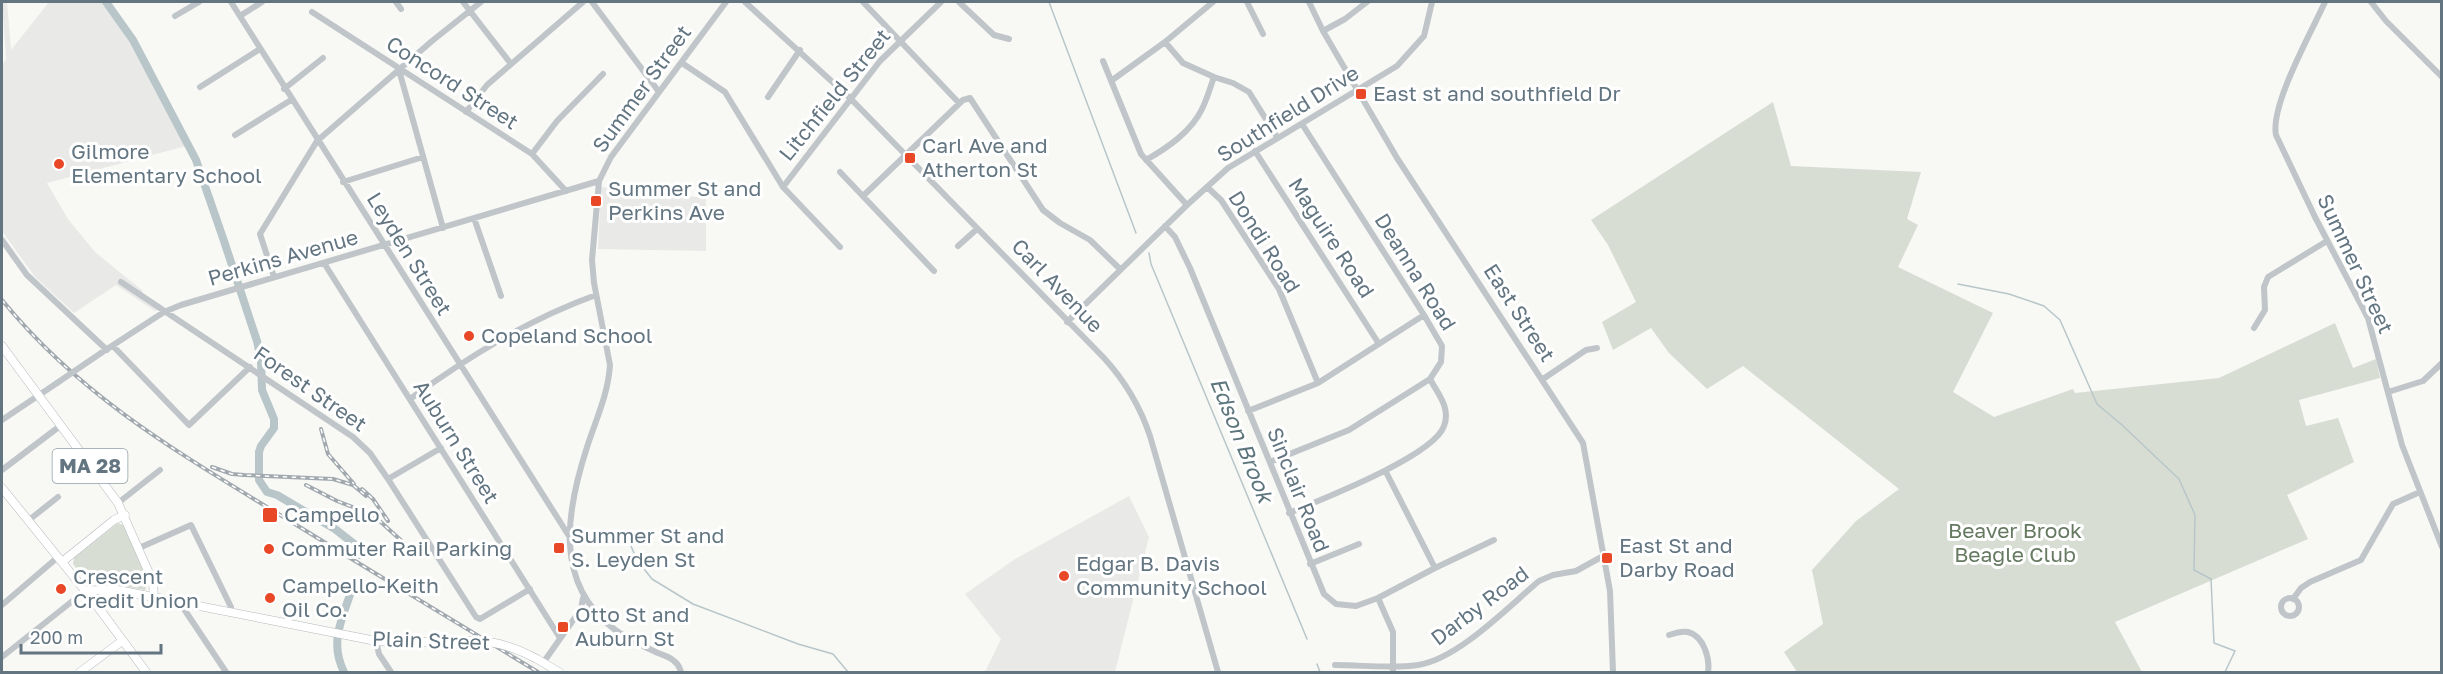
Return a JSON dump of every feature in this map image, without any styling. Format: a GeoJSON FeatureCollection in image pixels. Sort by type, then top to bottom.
{"type":"FeatureCollection","features":[{"type":"Feature","properties":{"kind":"main road","name":"MA 28"},"geometry":{"type":"LineString","coordinates":[[2,346],[118,502],[154,585],[154,598]]}},
{"type":"Feature","properties":{"kind":"main road"},"geometry":{"type":"LineString","coordinates":[[2,488],[95,603],[146,672]]}},
{"type":"Feature","properties":{"kind":"main road"},"geometry":{"type":"LineString","coordinates":[[60,559],[114,520],[125,515]]}},
{"type":"Feature","properties":{"kind":"main road","name":"Plain Street"},"geometry":{"type":"LineString","coordinates":[[85,591],[107,589],[376,641],[402,643],[479,639],[497,642],[518,649],[558,672]]}},
{"type":"Feature","properties":{"kind":"main road"},"geometry":{"type":"LineString","coordinates":[[95,603],[104,596],[121,592]]}},
{"type":"Feature","properties":{"kind":"main road"},"geometry":{"type":"LineString","coordinates":[[80,672],[122,640]]}},
{"type":"Feature","properties":{"kind":"street"},"geometry":{"type":"LineString","coordinates":[[175,16],[199,2]]}},
{"type":"Feature","properties":{"kind":"street","name":"Leyden Street"},"geometry":{"type":"LineString","coordinates":[[231,2],[284,90],[569,537]]}},
{"type":"Feature","properties":{"kind":"street"},"geometry":{"type":"LineString","coordinates":[[240,16],[262,2]]}},
{"type":"Feature","properties":{"kind":"street"},"geometry":{"type":"LineString","coordinates":[[396,2],[401,9]]}},
{"type":"Feature","properties":{"kind":"street"},"geometry":{"type":"LineString","coordinates":[[463,2],[511,64]]}},
{"type":"Feature","properties":{"kind":"street"},"geometry":{"type":"LineString","coordinates":[[274,277],[260,234],[317,141],[398,69],[481,2]]}},
{"type":"Feature","properties":{"kind":"street"},"geometry":{"type":"LineString","coordinates":[[466,112],[487,85],[583,2]]}},
{"type":"Feature","properties":{"kind":"street"},"geometry":{"type":"LineString","coordinates":[[592,2],[659,92]]}},
{"type":"Feature","properties":{"kind":"street","name":"Carl Avenue"},"geometry":{"type":"LineString","coordinates":[[745,2],[800,50],[906,154],[1126,384],[1143,417],[1218,672]]}},
{"type":"Feature","properties":{"kind":"street"},"geometry":{"type":"LineString","coordinates":[[863,2],[959,103]]}},
{"type":"Feature","properties":{"kind":"street","name":"Litchfield Street"},"geometry":{"type":"LineString","coordinates":[[783,187],[900,40],[941,2]]}},
{"type":"Feature","properties":{"kind":"street"},"geometry":{"type":"LineString","coordinates":[[959,2],[994,35],[1009,39]]}},
{"type":"Feature","properties":{"kind":"street"},"geometry":{"type":"LineString","coordinates":[[1111,81],[1165,42],[1213,2]]}},
{"type":"Feature","properties":{"kind":"street"},"geometry":{"type":"LineString","coordinates":[[1247,2],[1263,34]]}},
{"type":"Feature","properties":{"kind":"street","name":"East Street"},"geometry":{"type":"LineString","coordinates":[[1309,2],[1323,31],[1397,158],[1583,443],[1605,555],[1612,622],[1613,672]]}},
{"type":"Feature","properties":{"kind":"street"},"geometry":{"type":"LineString","coordinates":[[1323,31],[1367,2]]}},
{"type":"Feature","properties":{"kind":"street","name":"Southfield Drive"},"geometry":{"type":"LineString","coordinates":[[1067,322],[1228,168],[1397,66],[1424,36],[1432,2]]}},
{"type":"Feature","properties":{"kind":"street","name":"Summer Street"},"geometry":{"type":"LineString","coordinates":[[2325,2],[2296,62],[2274,126],[2279,144],[2370,325],[2402,446],[2442,548]]}},
{"type":"Feature","properties":{"kind":"street"},"geometry":{"type":"LineString","coordinates":[[2371,2],[2391,27],[2442,77]]}},
{"type":"Feature","properties":{"kind":"street","name":"Summer Street"},"geometry":{"type":"LineString","coordinates":[[681,672],[674,660],[614,629],[583,597],[570,560],[569,537],[577,482],[587,446],[607,395],[609,379],[610,365],[596,295],[592,260],[598,181],[611,157],[682,63],[722,3]]}},
{"type":"Feature","properties":{"kind":"street","name":"Concord Street"},"geometry":{"type":"LineString","coordinates":[[312,12],[532,154],[566,190]]}},
{"type":"Feature","properties":{"kind":"street"},"geometry":{"type":"LineString","coordinates":[[1165,42],[1183,63],[1214,77],[1233,82],[1249,92],[1277,137]]}},
{"type":"Feature","properties":{"kind":"street"},"geometry":{"type":"LineString","coordinates":[[200,87],[260,49]]}},
{"type":"Feature","properties":{"kind":"street"},"geometry":{"type":"LineString","coordinates":[[768,97],[800,50]]}},
{"type":"Feature","properties":{"kind":"street"},"geometry":{"type":"LineString","coordinates":[[284,90],[323,58]]}},
{"type":"Feature","properties":{"kind":"street"},"geometry":{"type":"LineString","coordinates":[[1103,61],[1141,154],[1187,205]]}},
{"type":"Feature","properties":{"kind":"street"},"geometry":{"type":"LineString","coordinates":[[682,63],[725,92],[783,187],[840,247]]}},
{"type":"Feature","properties":{"kind":"street"},"geometry":{"type":"LineString","coordinates":[[398,69],[443,228]]}},
{"type":"Feature","properties":{"kind":"street"},"geometry":{"type":"LineString","coordinates":[[532,154],[557,121],[603,74]]}},
{"type":"Feature","properties":{"kind":"street"},"geometry":{"type":"LineString","coordinates":[[1146,160],[1168,148],[1195,121],[1214,77]]}},
{"type":"Feature","properties":{"kind":"street"},"geometry":{"type":"LineString","coordinates":[[863,196],[965,98],[972,100],[1043,210],[1060,224],[1090,240],[1120,269]]}},
{"type":"Feature","properties":{"kind":"street"},"geometry":{"type":"LineString","coordinates":[[235,135],[291,100]]}},
{"type":"Feature","properties":{"kind":"street","name":"Deanna Road"},"geometry":{"type":"LineString","coordinates":[[1302,124],[1442,346],[1441,362],[1430,379]]}},
{"type":"Feature","properties":{"kind":"street","name":"Maguire Road"},"geometry":{"type":"LineString","coordinates":[[1255,151],[1378,344]]}},
{"type":"Feature","properties":{"kind":"street"},"geometry":{"type":"LineString","coordinates":[[343,182],[423,158]]}},
{"type":"Feature","properties":{"kind":"street"},"geometry":{"type":"LineString","coordinates":[[840,172],[934,271]]}},
{"type":"Feature","properties":{"kind":"street","name":"Perkins Avenue"},"geometry":{"type":"LineString","coordinates":[[2,420],[164,312],[234,288],[384,246],[598,181]]}},
{"type":"Feature","properties":{"kind":"street","name":"Dondi Road"},"geometry":{"type":"LineString","coordinates":[[1207,187],[1221,200],[1279,289],[1318,383]]}},
{"type":"Feature","properties":{"kind":"street"},"geometry":{"type":"LineString","coordinates":[[474,218],[501,296]]}},
{"type":"Feature","properties":{"kind":"street","name":"Sinclair Road"},"geometry":{"type":"LineString","coordinates":[[1165,226],[1175,237],[1190,268],[1324,594],[1336,604],[1356,606],[1378,598],[1494,540]]}},
{"type":"Feature","properties":{"kind":"street"},"geometry":{"type":"LineString","coordinates":[[958,246],[977,228]]}},
{"type":"Feature","properties":{"kind":"street"},"geometry":{"type":"LineString","coordinates":[[2,240],[27,275],[189,425],[250,367]]}},
{"type":"Feature","properties":{"kind":"street"},"geometry":{"type":"LineString","coordinates":[[2254,328],[2265,310],[2264,287],[2268,277],[2327,241]]}},
{"type":"Feature","properties":{"kind":"street","name":"Auburn Street"},"geometry":{"type":"LineString","coordinates":[[324,263],[560,638]]}},
{"type":"Feature","properties":{"kind":"street","name":"Forest Street"},"geometry":{"type":"LineString","coordinates":[[121,282],[353,437],[370,453],[476,617],[480,619],[530,589]]}},
{"type":"Feature","properties":{"kind":"street"},"geometry":{"type":"LineString","coordinates":[[410,399],[510,334],[596,295]]}},
{"type":"Feature","properties":{"kind":"street"},"geometry":{"type":"LineString","coordinates":[[1248,411],[1318,383],[1424,315]]}},
{"type":"Feature","properties":{"kind":"street"},"geometry":{"type":"LineString","coordinates":[[1543,379],[1586,350],[1597,348]]}},
{"type":"Feature","properties":{"kind":"street"},"geometry":{"type":"LineString","coordinates":[[2388,392],[2423,381],[2442,363]]}},
{"type":"Feature","properties":{"kind":"street"},"geometry":{"type":"LineString","coordinates":[[1270,462],[1349,430],[1430,379],[1446,408],[1444,426],[1435,439],[1386,472],[1289,513]]}},
{"type":"Feature","properties":{"kind":"street"},"geometry":{"type":"LineString","coordinates":[[2,470],[60,426]]}},
{"type":"Feature","properties":{"kind":"street"},"geometry":{"type":"LineString","coordinates":[[388,478],[441,448]]}},
{"type":"Feature","properties":{"kind":"street"},"geometry":{"type":"LineString","coordinates":[[118,502],[160,471]]}},
{"type":"Feature","properties":{"kind":"street"},"geometry":{"type":"LineString","coordinates":[[1386,472],[1435,568]]}},
{"type":"Feature","properties":{"kind":"street"},"geometry":{"type":"LineString","coordinates":[[2293,599],[2301,588],[2310,582],[2361,560],[2393,504],[2420,492]]}},
{"type":"Feature","properties":{"kind":"street"},"geometry":{"type":"LineString","coordinates":[[29,520],[58,497]]}},
{"type":"Feature","properties":{"kind":"street"},"geometry":{"type":"LineString","coordinates":[[139,548],[191,525],[231,607],[231,613]]}},
{"type":"Feature","properties":{"kind":"street"},"geometry":{"type":"LineString","coordinates":[[1310,564],[1359,544]]}},
{"type":"Feature","properties":{"kind":"street","name":"Darby Road"},"geometry":{"type":"LineString","coordinates":[[1335,665],[1393,669],[1419,665],[1447,655],[1539,581],[1553,575],[1576,571],[1605,555]]}},
{"type":"Feature","properties":{"kind":"street"},"geometry":{"type":"LineString","coordinates":[[2,605],[60,559]]}},
{"type":"Feature","properties":{"kind":"street"},"geometry":{"type":"LineString","coordinates":[[2,657],[85,591]]}},
{"type":"Feature","properties":{"kind":"street"},"geometry":{"type":"LineString","coordinates":[[540,661],[581,609],[583,597]]}},
{"type":"Feature","properties":{"kind":"street"},"geometry":{"type":"LineString","coordinates":[[1378,598],[1392,627],[1393,669]]}},
{"type":"Feature","properties":{"kind":"street"},"geometry":{"type":"LineString","coordinates":[[180,603],[226,672]]}},
{"type":"Feature","properties":{"kind":"street"},"geometry":{"type":"LineString","coordinates":[[1669,635],[1686,632],[1696,637],[1707,654],[1707,672]]}},
{"type":"Feature","properties":{"kind":"street"},"geometry":{"type":"LineString","coordinates":[[376,641],[379,654],[391,672]]}},
{"type":"Feature","properties":{"kind":"shaded area","name":"Gilmore Elementary School"},"geometry":{"type":"Polygon","coordinates":[[[2,2],[7,2],[11,50],[49,2],[104,2],[130,40],[186,146],[47,183],[68,219],[95,252],[143,291],[142,293],[163,306],[155,311],[116,285],[74,313],[35,277],[2,231],[2,65],[6,59],[2,2]]]}},
{"type":"Feature","properties":{"kind":"shaded area"},"geometry":{"type":"Polygon","coordinates":[[[601,187],[706,198],[706,251],[598,249],[601,187]]]}},
{"type":"Feature","properties":{"kind":"shaded area","name":"Edgar B. Davis Community School"},"geometry":{"type":"Polygon","coordinates":[[[1129,496],[1149,537],[1115,672],[985,672],[1001,639],[965,594],[1015,559],[1129,496]]]}},
{"type":"Feature","properties":{"kind":"green space","name":"Beaver Brook Beagle Club"},"geometry":{"type":"Polygon","coordinates":[[[1773,102],[1791,166],[1921,172],[1907,219],[1918,225],[1898,267],[1993,313],[1953,392],[1994,417],[2073,389],[2075,393],[2219,378],[2335,323],[2353,368],[2376,359],[2380,378],[2299,400],[2306,426],[2338,418],[2354,462],[2287,495],[2308,539],[2115,622],[2142,672],[1797,672],[1784,652],[1823,624],[1812,570],[1856,521],[1899,489],[1743,366],[1707,389],[1669,353],[1651,328],[1613,350],[1602,322],[1636,302],[1608,245],[1591,220],[1773,102]]]}},
{"type":"Feature","properties":{"kind":"green space"},"geometry":{"type":"Polygon","coordinates":[[[118,523],[125,526],[148,583],[145,590],[86,580],[73,564],[74,558],[118,523]]]}},
{"type":"Feature","properties":{"kind":"waterway"},"geometry":{"type":"LineString","coordinates":[[106,2],[133,40],[196,160],[257,341],[261,360],[262,390],[274,419],[274,428],[259,452],[259,480],[267,492],[277,495],[335,529],[358,547],[360,555]]}},
{"type":"Feature","properties":{"kind":"waterway","name":"Edson Brook"},"geometry":{"type":"LineString","coordinates":[[1049,2],[1136,233]]}},
{"type":"Feature","properties":{"kind":"waterway","name":"Edson Brook"},"geometry":{"type":"LineString","coordinates":[[1149,253],[1151,264],[1307,639]]}},
{"type":"Feature","properties":{"kind":"waterway"},"geometry":{"type":"LineString","coordinates":[[1958,284],[2009,294],[2044,306],[2060,320],[2097,404],[2179,479],[2195,515],[2194,570],[2211,579],[2214,643],[2235,651],[2225,672]]}},
{"type":"Feature","properties":{"kind":"waterway"},"geometry":{"type":"LineString","coordinates":[[628,539],[637,560],[652,579],[693,604],[798,644],[833,654],[848,672]]}},
{"type":"Feature","properties":{"kind":"waterway"},"geometry":{"type":"LineString","coordinates":[[344,672],[337,640],[352,589]]}},
{"type":"Feature","properties":{"kind":"waterway","name":"Edson Brook"},"geometry":{"type":"LineString","coordinates":[[1317,664],[1320,672]]}},
{"type":"Feature","properties":{"kind":"railway"},"geometry":{"type":"LineString","coordinates":[[2,300],[65,366],[99,395],[170,446],[538,672]]}},
{"type":"Feature","properties":{"kind":"railway"},"geometry":{"type":"LineString","coordinates":[[321,429],[328,454],[354,484]]}},
{"type":"Feature","properties":{"kind":"railway"},"geometry":{"type":"LineString","coordinates":[[212,467],[232,474],[333,479],[353,485],[366,496]]}},
{"type":"Feature","properties":{"kind":"railway"},"geometry":{"type":"LineString","coordinates":[[306,485],[337,501],[373,515],[415,553]]}},
{"type":"Feature","properties":{"kind":"railway"},"geometry":{"type":"LineString","coordinates":[[362,489],[373,499],[388,521]]}},
{"type":"Feature","properties":{"kind":"place","name":"East st and southfield Dr"},"geometry":{"type":"Point","coordinates":[1361,94]}},
{"type":"Feature","properties":{"kind":"place","name":"Carl Ave and Atherton St"},"geometry":{"type":"Point","coordinates":[910,158]}},
{"type":"Feature","properties":{"kind":"place","name":"Gilmore Elementary School"},"geometry":{"type":"Point","coordinates":[59,164]}},
{"type":"Feature","properties":{"kind":"place","name":"Summer St and Perkins Ave"},"geometry":{"type":"Point","coordinates":[596,201]}},
{"type":"Feature","properties":{"kind":"place","name":"Copeland School"},"geometry":{"type":"Point","coordinates":[469,336]}},
{"type":"Feature","properties":{"kind":"place","name":"Campello"},"geometry":{"type":"Point","coordinates":[270,515]}},
{"type":"Feature","properties":{"kind":"place","name":"Summer St and S. Leyden St"},"geometry":{"type":"Point","coordinates":[559,548]}},
{"type":"Feature","properties":{"kind":"place","name":"Commuter Rail Parking"},"geometry":{"type":"Point","coordinates":[269,549]}},
{"type":"Feature","properties":{"kind":"place","name":"East St and Darby Road"},"geometry":{"type":"Point","coordinates":[1607,558]}},
{"type":"Feature","properties":{"kind":"place","name":"Edgar B. Davis Community School"},"geometry":{"type":"Point","coordinates":[1064,576]}},
{"type":"Feature","properties":{"kind":"place","name":"Crescent Credit Union"},"geometry":{"type":"Point","coordinates":[61,589]}},
{"type":"Feature","properties":{"kind":"place","name":"Campello-Keith Oil Co."},"geometry":{"type":"Point","coordinates":[270,598]}},
{"type":"Feature","properties":{"kind":"place","name":"Otto St and Auburn St"},"geometry":{"type":"Point","coordinates":[563,627]}}]}
